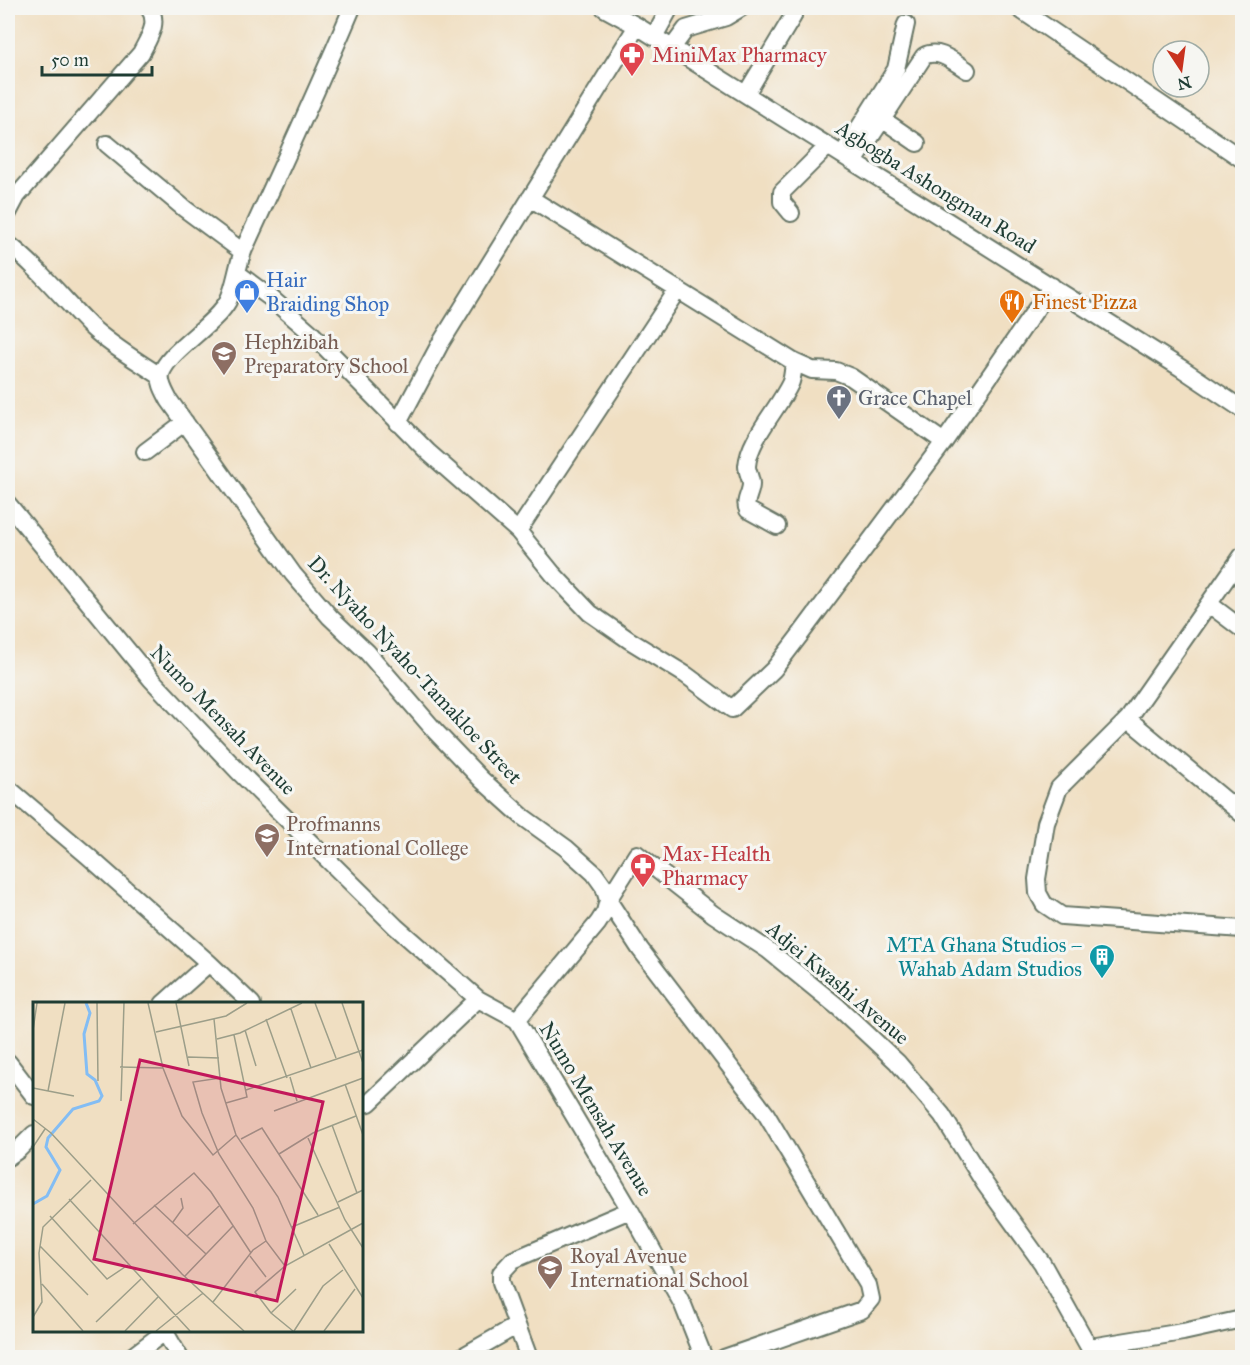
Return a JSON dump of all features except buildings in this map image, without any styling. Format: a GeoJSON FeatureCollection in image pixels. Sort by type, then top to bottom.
{"type":"FeatureCollection","features":[{"type":"Feature","properties":{"kind":"street"},"geometry":{"type":"LineString","coordinates":[[8,213],[16,196],[141,53],[154,27],[152,12],[149,8]]}},
{"type":"Feature","properties":{"kind":"street"},"geometry":{"type":"LineString","coordinates":[[8,244],[29,261],[91,326],[127,355],[160,376],[166,365],[217,317],[229,299],[243,252],[305,119],[352,8]]}},
{"type":"Feature","properties":{"kind":"street","name":"Agbogba Ashongman Road"},"geometry":{"type":"LineString","coordinates":[[604,8],[637,26],[1052,286],[1242,409]]}},
{"type":"Feature","properties":{"kind":"street"},"geometry":{"type":"LineString","coordinates":[[654,37],[670,8]]}},
{"type":"Feature","properties":{"kind":"street"},"geometry":{"type":"LineString","coordinates":[[672,48],[686,29],[726,17],[741,8]]}},
{"type":"Feature","properties":{"kind":"street"},"geometry":{"type":"LineString","coordinates":[[1024,9],[1242,159]]}},
{"type":"Feature","properties":{"kind":"street"},"geometry":{"type":"LineString","coordinates":[[746,94],[793,16]]}},
{"type":"Feature","properties":{"kind":"street"},"geometry":{"type":"LineString","coordinates":[[841,154],[896,69],[906,24]]}},
{"type":"Feature","properties":{"kind":"street"},"geometry":{"type":"LineString","coordinates":[[398,423],[440,344],[637,26]]}},
{"type":"Feature","properties":{"kind":"street"},"geometry":{"type":"LineString","coordinates":[[791,213],[782,202],[782,192],[841,154],[882,119],[924,56],[934,52],[967,70]]}},
{"type":"Feature","properties":{"kind":"street"},"geometry":{"type":"LineString","coordinates":[[882,119],[917,143]]}},
{"type":"Feature","properties":{"kind":"street"},"geometry":{"type":"LineString","coordinates":[[107,144],[185,209],[243,252]]}},
{"type":"Feature","properties":{"kind":"street"},"geometry":{"type":"LineString","coordinates":[[530,198],[794,362],[812,370],[836,371],[851,376],[944,442]]}},
{"type":"Feature","properties":{"kind":"street"},"geometry":{"type":"LineString","coordinates":[[237,273],[310,332],[398,423],[468,489],[518,531],[553,574],[590,613],[628,640],[686,675],[732,709],[774,669],[944,442],[1052,286]]}},
{"type":"Feature","properties":{"kind":"street"},"geometry":{"type":"LineString","coordinates":[[518,531],[678,289]]}},
{"type":"Feature","properties":{"kind":"street"},"geometry":{"type":"LineString","coordinates":[[777,526],[748,510],[746,506],[751,482],[747,467],[753,446],[791,382],[794,362]]}},
{"type":"Feature","properties":{"kind":"street","name":"Dr. Nyaho Nyaho-Tamakloe Street"},"geometry":{"type":"LineString","coordinates":[[160,376],[165,393],[185,422],[293,574],[330,617],[367,652],[436,732],[482,780],[523,817],[566,848],[594,873],[604,887],[608,900],[654,968],[766,1114],[868,1285],[871,1299],[862,1310],[724,1358]]}},
{"type":"Feature","properties":{"kind":"street"},"geometry":{"type":"LineString","coordinates":[[145,452],[185,422]]}},
{"type":"Feature","properties":{"kind":"street","name":"Numo Mensah Avenue"},"geometry":{"type":"LineString","coordinates":[[9,508],[151,679],[238,771],[396,927],[478,999],[517,1020],[630,1210],[683,1305],[704,1358]]}},
{"type":"Feature","properties":{"kind":"street"},"geometry":{"type":"LineString","coordinates":[[1242,556],[1128,719],[1059,788],[1046,823],[1037,879],[1038,893],[1044,904],[1062,916],[1242,929]]}},
{"type":"Feature","properties":{"kind":"street"},"geometry":{"type":"LineString","coordinates":[[1209,604],[1242,629]]}},
{"type":"Feature","properties":{"kind":"street"},"geometry":{"type":"LineString","coordinates":[[1128,719],[1242,814]]}},
{"type":"Feature","properties":{"kind":"street"},"geometry":{"type":"LineString","coordinates":[[8,788],[209,963],[250,1002]]}},
{"type":"Feature","properties":{"kind":"street","name":"Adjei Kwashi Avenue"},"geometry":{"type":"LineString","coordinates":[[608,900],[637,854],[713,915],[768,950],[838,1007],[897,1062],[942,1115],[985,1184],[1042,1263],[1092,1352]]}},
{"type":"Feature","properties":{"kind":"street"},"geometry":{"type":"LineString","coordinates":[[517,1020],[598,923],[605,912],[608,900]]}},
{"type":"Feature","properties":{"kind":"street"},"geometry":{"type":"LineString","coordinates":[[165,1002],[209,963]]}},
{"type":"Feature","properties":{"kind":"street"},"geometry":{"type":"LineString","coordinates":[[363,1104],[369,1103],[478,999]]}},
{"type":"Feature","properties":{"kind":"street"},"geometry":{"type":"LineString","coordinates":[[8,1062],[33,1095]]}},
{"type":"Feature","properties":{"kind":"street"},"geometry":{"type":"LineString","coordinates":[[8,1157],[33,1135]]}},
{"type":"Feature","properties":{"kind":"street"},"geometry":{"type":"LineString","coordinates":[[529,1358],[501,1282],[501,1273],[513,1260],[630,1210]]}},
{"type":"Feature","properties":{"kind":"street"},"geometry":{"type":"LineString","coordinates":[[1092,1352],[1242,1319]]}},
{"type":"Feature","properties":{"kind":"street"},"geometry":{"type":"LineString","coordinates":[[460,1358],[516,1326]]}},
{"type":"Feature","properties":{"kind":"street"},"geometry":{"type":"LineString","coordinates":[[130,1358],[165,1332]]}},
{"type":"Feature","properties":{"kind":"street"},"geometry":{"type":"LineString","coordinates":[[167,1332],[180,1358]]}},
{"type":"Feature","properties":{"kind":"place","name":"MiniMax Pharmacy"},"geometry":{"type":"Point","coordinates":[632,78]}},
{"type":"Feature","properties":{"kind":"place","name":"Hair Braiding Shop"},"geometry":{"type":"Point","coordinates":[247,315]}},
{"type":"Feature","properties":{"kind":"place","name":"Finest Pizza"},"geometry":{"type":"Point","coordinates":[1012,325]}},
{"type":"Feature","properties":{"kind":"place","name":"Hephzibah Preparatory School"},"geometry":{"type":"Point","coordinates":[224,377]}},
{"type":"Feature","properties":{"kind":"place","name":"Grace Chapel"},"geometry":{"type":"Point","coordinates":[839,421]}},
{"type":"Feature","properties":{"kind":"place","name":"Profmanns International College"},"geometry":{"type":"Point","coordinates":[267,859]}},
{"type":"Feature","properties":{"kind":"place","name":"Max-Health Pharmacy"},"geometry":{"type":"Point","coordinates":[643,889]}},
{"type":"Feature","properties":{"kind":"place","name":"MTA Ghana Studios – Wahab Adam Studios"},"geometry":{"type":"Point","coordinates":[1102,980]}},
{"type":"Feature","properties":{"kind":"place","name":"Royal Avenue International School"},"geometry":{"type":"Point","coordinates":[550,1291]}}]}
